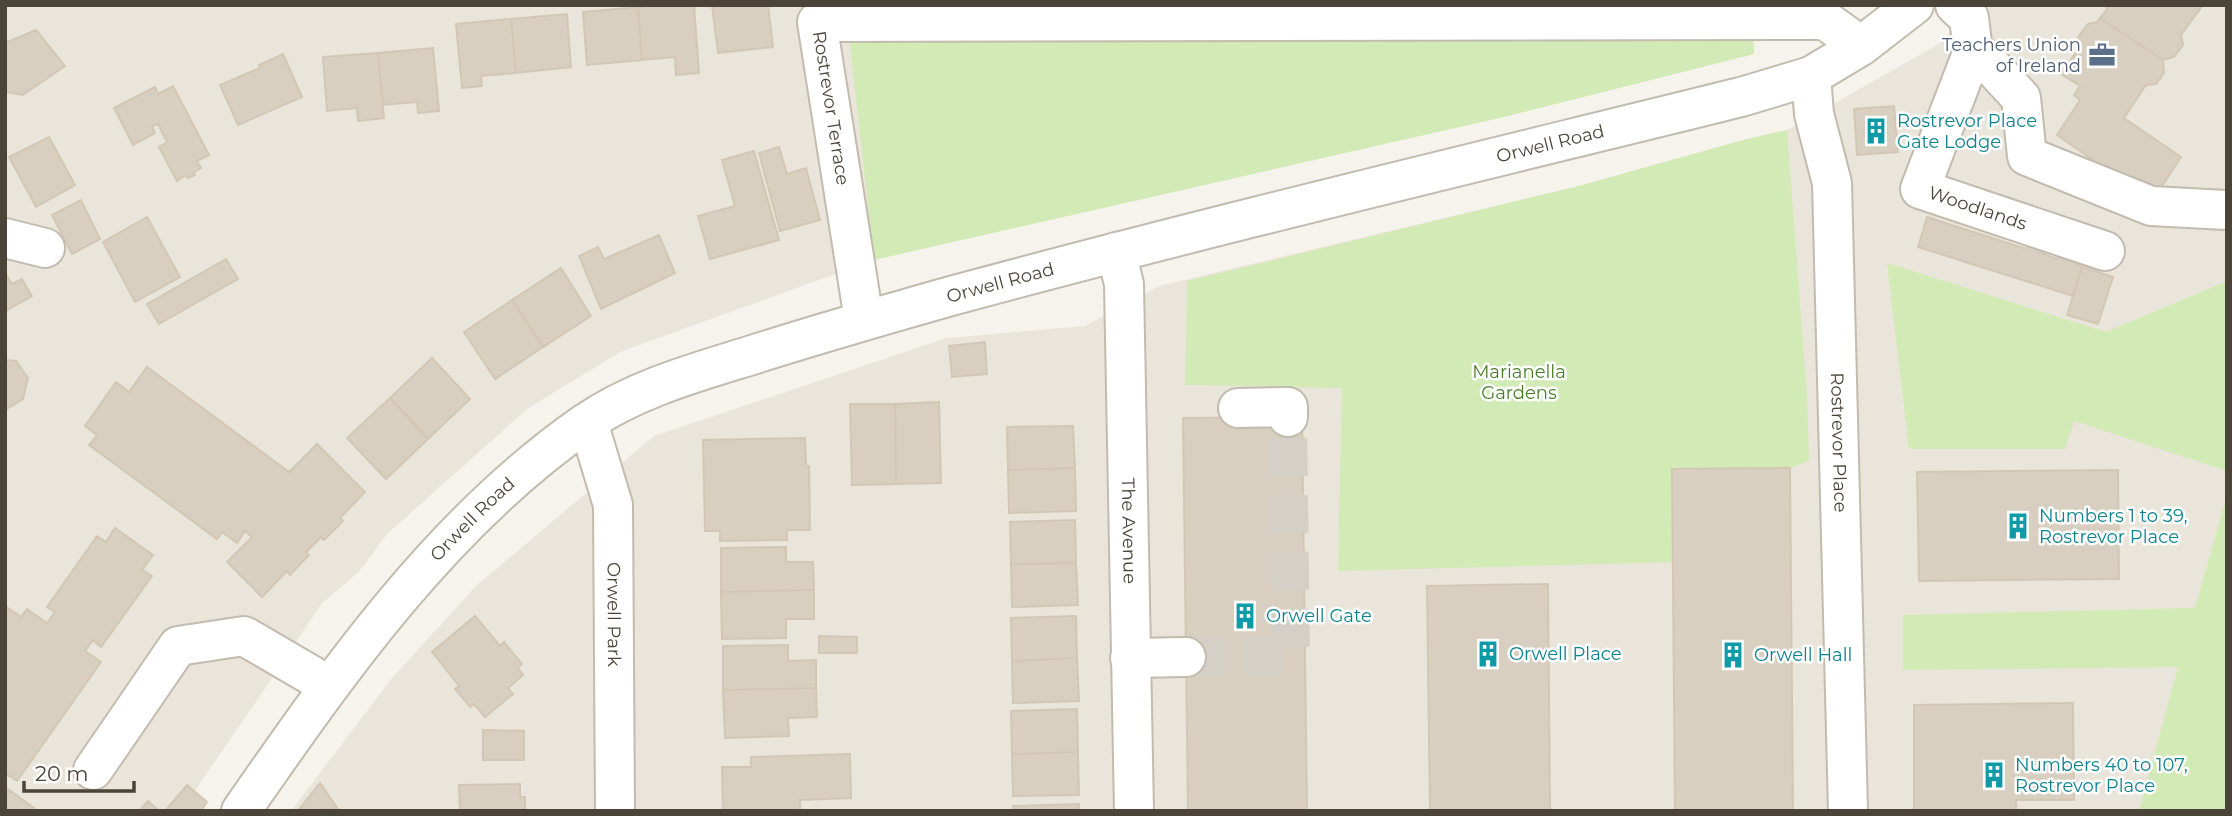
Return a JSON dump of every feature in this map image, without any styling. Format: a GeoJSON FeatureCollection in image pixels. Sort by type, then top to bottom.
{"type":"FeatureCollection","features":[{"type":"Feature","properties":{"kind":"street","name":"Orwell Road"},"geometry":{"type":"LineString","coordinates":[[241,811],[328,685],[395,603],[452,541],[522,471],[587,422],[626,400],[665,382],[864,320],[1116,252],[1741,97],[1811,76],[1861,46],[1914,5]]}},
{"type":"Feature","properties":{"kind":"street","name":"Woodlands"},"geometry":{"type":"LineString","coordinates":[[1955,5],[1969,18],[1973,51],[1920,189],[2105,251]]}},
{"type":"Feature","properties":{"kind":"street","name":"Rostrevor Terrace"},"geometry":{"type":"LineString","coordinates":[[864,320],[814,14],[1825,20],[1861,46]]}},
{"type":"Feature","properties":{"kind":"street"},"geometry":{"type":"LineString","coordinates":[[1973,51],[1984,58],[2021,98],[2027,156],[2151,206],[2226,210]]}},
{"type":"Feature","properties":{"kind":"street","name":"Rostrevor Place"},"geometry":{"type":"LineString","coordinates":[[1811,76],[1818,133],[1832,183],[1848,811]]}},
{"type":"Feature","properties":{"kind":"street"},"geometry":{"type":"LineString","coordinates":[[5,238],[45,248]]}},
{"type":"Feature","properties":{"kind":"street","name":"The Avenue"},"geometry":{"type":"LineString","coordinates":[[1116,252],[1124,284],[1134,811]]}},
{"type":"Feature","properties":{"kind":"street"},"geometry":{"type":"LineString","coordinates":[[1238,408],[1288,407],[1288,417]]}},
{"type":"Feature","properties":{"kind":"street","name":"Orwell Park"},"geometry":{"type":"LineString","coordinates":[[587,422],[613,505],[615,811]]}},
{"type":"Feature","properties":{"kind":"street"},"geometry":{"type":"LineString","coordinates":[[93,771],[178,646],[244,636],[328,685]]}},
{"type":"Feature","properties":{"kind":"street"},"geometry":{"type":"LineString","coordinates":[[1130,658],[1186,657]]}},
{"type":"Feature","properties":{"kind":"shaded area"},"geometry":{"type":"Polygon","coordinates":[[[5,5],[1835,5],[874,260],[620,352],[527,409],[386,535],[359,572],[321,604],[181,811],[5,811],[5,5]]]}},
{"type":"Feature","properties":{"kind":"shaded area"},"geometry":{"type":"Polygon","coordinates":[[[1975,5],[2227,5],[2227,281],[2106,332],[2074,420],[2227,471],[2227,494],[2139,811],[291,811],[392,678],[476,586],[654,436],[947,338],[1085,326],[1159,286],[1579,186],[1787,130],[1939,44],[1975,5]]]}},
{"type":"Feature","properties":{"kind":"green space"},"geometry":{"type":"Polygon","coordinates":[[[1753,30],[1754,54],[1504,117],[874,260],[849,36],[1753,30]]]}},
{"type":"Feature","properties":{"kind":"green space","name":"Marianella Gardens"},"geometry":{"type":"Polygon","coordinates":[[[1787,130],[1807,396],[1809,461],[1790,468],[1672,469],[1673,562],[1338,571],[1342,388],[1185,385],[1187,281],[1579,186],[1787,130]]]}},
{"type":"Feature","properties":{"kind":"green space"},"geometry":{"type":"Polygon","coordinates":[[[1887,263],[2106,332],[2227,281],[2227,471],[2074,421],[2065,449],[1909,449],[1887,263]]]}},
{"type":"Feature","properties":{"kind":"green space"},"geometry":{"type":"Polygon","coordinates":[[[2227,494],[2227,811],[2139,811],[2178,667],[1903,670],[1903,615],[2195,608],[2227,494]]]}},
{"type":"Feature","properties":{"kind":"building"},"geometry":{"type":"Polygon","coordinates":[[[694,5],[699,73],[676,75],[675,57],[642,60],[638,7],[694,5]]]}},
{"type":"Feature","properties":{"kind":"building"},"geometry":{"type":"Polygon","coordinates":[[[712,5],[768,5],[773,47],[718,53],[712,5]]]}},
{"type":"Feature","properties":{"kind":"building"},"geometry":{"type":"Polygon","coordinates":[[[2106,5],[2203,5],[2181,35],[2183,45],[2174,57],[2163,60],[2100,18],[2107,9],[2106,5]]]}},
{"type":"Feature","properties":{"kind":"building"},"geometry":{"type":"Polygon","coordinates":[[[638,7],[642,60],[587,65],[583,12],[638,7]]]}},
{"type":"Feature","properties":{"kind":"building"},"geometry":{"type":"Polygon","coordinates":[[[567,14],[571,67],[516,73],[511,19],[567,14]]]}},
{"type":"Feature","properties":{"kind":"building"},"geometry":{"type":"Polygon","coordinates":[[[2100,18],[2163,60],[2164,73],[2156,84],[2146,85],[2124,118],[2181,157],[2152,201],[2057,135],[2080,100],[2074,95],[2080,86],[2061,74],[2081,45],[2078,37],[2088,24],[2097,22],[2100,18]]]}},
{"type":"Feature","properties":{"kind":"building"},"geometry":{"type":"Polygon","coordinates":[[[511,19],[516,73],[481,76],[482,86],[462,88],[456,24],[511,19]]]}},
{"type":"Feature","properties":{"kind":"building"},"geometry":{"type":"Polygon","coordinates":[[[36,30],[65,66],[23,95],[5,92],[5,43],[36,30]]]}},
{"type":"Feature","properties":{"kind":"building"},"geometry":{"type":"Polygon","coordinates":[[[433,48],[439,111],[418,113],[417,102],[383,105],[378,53],[433,48]]]}},
{"type":"Feature","properties":{"kind":"building"},"geometry":{"type":"Polygon","coordinates":[[[378,53],[384,118],[358,121],[357,108],[327,111],[323,57],[378,53]]]}},
{"type":"Feature","properties":{"kind":"building"},"geometry":{"type":"Polygon","coordinates":[[[283,54],[302,97],[238,125],[220,85],[260,68],[259,65],[283,54]]]}},
{"type":"Feature","properties":{"kind":"building"},"geometry":{"type":"Polygon","coordinates":[[[173,86],[209,155],[197,161],[201,168],[194,172],[195,175],[188,178],[186,175],[177,181],[159,147],[167,142],[158,124],[152,126],[155,133],[133,145],[114,108],[155,87],[158,94],[173,86]]]}},
{"type":"Feature","properties":{"kind":"building","name":"Rostrevor Place Gate Lodge"},"geometry":{"type":"Polygon","coordinates":[[[1894,106],[1898,152],[1857,155],[1854,109],[1894,106]]]}},
{"type":"Feature","properties":{"kind":"building"},"geometry":{"type":"Polygon","coordinates":[[[49,137],[75,185],[36,207],[9,157],[49,137]]]}},
{"type":"Feature","properties":{"kind":"building"},"geometry":{"type":"Polygon","coordinates":[[[779,147],[787,174],[806,168],[820,220],[780,231],[759,153],[779,147]]]}},
{"type":"Feature","properties":{"kind":"building"},"geometry":{"type":"Polygon","coordinates":[[[754,151],[779,240],[710,259],[698,216],[735,206],[722,160],[754,151]]]}},
{"type":"Feature","properties":{"kind":"building"},"geometry":{"type":"Polygon","coordinates":[[[81,200],[100,239],[72,254],[52,215],[81,200]]]}},
{"type":"Feature","properties":{"kind":"building"},"geometry":{"type":"Polygon","coordinates":[[[147,217],[180,277],[135,302],[103,242],[147,217]]]}},
{"type":"Feature","properties":{"kind":"building"},"geometry":{"type":"Polygon","coordinates":[[[1927,217],[2026,249],[2028,244],[2042,248],[2041,253],[2057,259],[2059,253],[2076,258],[2075,264],[2082,267],[2073,296],[1918,247],[1927,217]]]}},
{"type":"Feature","properties":{"kind":"building"},"geometry":{"type":"Polygon","coordinates":[[[659,235],[675,273],[601,309],[579,256],[598,247],[604,259],[659,235]]]}},
{"type":"Feature","properties":{"kind":"building"},"geometry":{"type":"Polygon","coordinates":[[[226,259],[238,279],[159,324],[147,304],[226,259]]]}},
{"type":"Feature","properties":{"kind":"building"},"geometry":{"type":"Polygon","coordinates":[[[2082,267],[2113,277],[2098,324],[2067,315],[2082,267]]]}},
{"type":"Feature","properties":{"kind":"building"},"geometry":{"type":"Polygon","coordinates":[[[561,268],[591,316],[543,347],[512,300],[561,268]]]}},
{"type":"Feature","properties":{"kind":"building"},"geometry":{"type":"Polygon","coordinates":[[[5,273],[12,284],[22,279],[32,296],[5,311],[5,273]]]}},
{"type":"Feature","properties":{"kind":"building"},"geometry":{"type":"Polygon","coordinates":[[[512,300],[543,347],[495,379],[464,332],[512,300]]]}},
{"type":"Feature","properties":{"kind":"building"},"geometry":{"type":"Polygon","coordinates":[[[985,342],[987,374],[952,377],[949,346],[985,342]]]}},
{"type":"Feature","properties":{"kind":"building"},"geometry":{"type":"Polygon","coordinates":[[[432,358],[470,399],[428,439],[390,398],[432,358]]]}},
{"type":"Feature","properties":{"kind":"building"},"geometry":{"type":"Polygon","coordinates":[[[5,360],[16,361],[28,378],[23,399],[5,410],[5,360]]]}},
{"type":"Feature","properties":{"kind":"building"},"geometry":{"type":"Polygon","coordinates":[[[147,367],[289,472],[317,444],[365,492],[340,518],[343,521],[324,540],[321,537],[306,552],[309,555],[290,575],[287,571],[262,597],[227,562],[252,537],[245,531],[237,543],[222,532],[217,539],[89,445],[97,435],[85,426],[116,382],[129,392],[147,367]]]}},
{"type":"Feature","properties":{"kind":"building"},"geometry":{"type":"Polygon","coordinates":[[[390,398],[428,439],[386,479],[347,438],[390,398]]]}},
{"type":"Feature","properties":{"kind":"building"},"geometry":{"type":"Polygon","coordinates":[[[939,402],[941,483],[896,484],[895,404],[939,402]]]}},
{"type":"Feature","properties":{"kind":"building"},"geometry":{"type":"Polygon","coordinates":[[[850,404],[895,404],[896,484],[852,485],[850,404]]]}},
{"type":"Feature","properties":{"kind":"building","name":"Orwell Gate"},"geometry":{"type":"Polygon","coordinates":[[[1302,417],[1307,811],[1188,811],[1183,418],[1302,417]]]}},
{"type":"Feature","properties":{"kind":"building"},"geometry":{"type":"Polygon","coordinates":[[[1073,426],[1075,468],[1008,470],[1007,427],[1073,426]]]}},
{"type":"Feature","properties":{"kind":"building"},"geometry":{"type":"Polygon","coordinates":[[[805,438],[806,466],[809,466],[810,530],[787,530],[787,540],[720,541],[720,531],[705,531],[703,440],[805,438]]]}},
{"type":"Feature","properties":{"kind":"building"},"geometry":{"type":"Polygon","coordinates":[[[1075,468],[1076,511],[1009,513],[1008,470],[1075,468]]]}},
{"type":"Feature","properties":{"kind":"building","name":"Orwell Hall"},"geometry":{"type":"Polygon","coordinates":[[[1790,468],[1793,811],[1675,811],[1672,469],[1790,468]]]}},
{"type":"Feature","properties":{"kind":"building","name":"Numbers 1 to 39, Rostrevor Place"},"geometry":{"type":"Polygon","coordinates":[[[2118,470],[2119,579],[1919,581],[1917,472],[2118,470]]]}},
{"type":"Feature","properties":{"kind":"building"},"geometry":{"type":"Polygon","coordinates":[[[1075,520],[1076,563],[1011,564],[1010,522],[1075,520]]]}},
{"type":"Feature","properties":{"kind":"building"},"geometry":{"type":"Polygon","coordinates":[[[115,528],[153,555],[142,570],[152,576],[101,647],[93,640],[85,651],[101,662],[17,781],[5,773],[5,606],[21,617],[27,609],[47,623],[55,612],[47,607],[97,536],[106,542],[115,528]]]}},
{"type":"Feature","properties":{"kind":"building"},"geometry":{"type":"Polygon","coordinates":[[[786,547],[786,562],[813,562],[814,590],[721,592],[721,548],[786,547]]]}},
{"type":"Feature","properties":{"kind":"building"},"geometry":{"type":"Polygon","coordinates":[[[1076,563],[1078,605],[1012,607],[1011,564],[1076,563]]]}},
{"type":"Feature","properties":{"kind":"building","name":"Orwell Place"},"geometry":{"type":"Polygon","coordinates":[[[1548,584],[1550,811],[1430,811],[1427,586],[1548,584]]]}},
{"type":"Feature","properties":{"kind":"building"},"geometry":{"type":"Polygon","coordinates":[[[814,590],[814,619],[786,619],[786,638],[722,639],[721,592],[814,590]]]}},
{"type":"Feature","properties":{"kind":"building"},"geometry":{"type":"Polygon","coordinates":[[[475,616],[500,646],[504,642],[522,664],[518,668],[523,675],[508,688],[513,694],[485,717],[474,704],[470,707],[455,689],[459,686],[432,652],[475,616]]]}},
{"type":"Feature","properties":{"kind":"building"},"geometry":{"type":"Polygon","coordinates":[[[1076,616],[1077,658],[1012,661],[1011,618],[1076,616]]]}},
{"type":"Feature","properties":{"kind":"building"},"geometry":{"type":"Polygon","coordinates":[[[819,636],[857,637],[857,653],[819,653],[819,636]]]}},
{"type":"Feature","properties":{"kind":"building"},"geometry":{"type":"Polygon","coordinates":[[[788,645],[788,661],[816,660],[816,688],[723,690],[723,646],[788,645]]]}},
{"type":"Feature","properties":{"kind":"building"},"geometry":{"type":"Polygon","coordinates":[[[1077,658],[1079,701],[1013,703],[1012,661],[1077,658]]]}},
{"type":"Feature","properties":{"kind":"building"},"geometry":{"type":"Polygon","coordinates":[[[816,688],[817,717],[788,718],[789,736],[725,738],[723,690],[816,688]]]}},
{"type":"Feature","properties":{"kind":"building","name":"Numbers 40 to 107, Rostrevor Place"},"geometry":{"type":"Polygon","coordinates":[[[2073,703],[2074,800],[2016,800],[2016,811],[1914,811],[1914,705],[2073,703]]]}},
{"type":"Feature","properties":{"kind":"building"},"geometry":{"type":"Polygon","coordinates":[[[1077,709],[1078,752],[1012,754],[1011,711],[1077,709]]]}},
{"type":"Feature","properties":{"kind":"building"},"geometry":{"type":"Polygon","coordinates":[[[483,730],[524,731],[524,760],[483,760],[483,730]]]}},
{"type":"Feature","properties":{"kind":"building"},"geometry":{"type":"Polygon","coordinates":[[[1078,752],[1079,795],[1013,796],[1012,754],[1078,752]]]}},
{"type":"Feature","properties":{"kind":"building"},"geometry":{"type":"Polygon","coordinates":[[[850,754],[851,798],[800,800],[800,811],[723,811],[722,767],[751,767],[751,757],[850,754]]]}},
{"type":"Feature","properties":{"kind":"building"},"geometry":{"type":"Polygon","coordinates":[[[320,783],[338,809],[298,811],[320,783]]]}},
{"type":"Feature","properties":{"kind":"building"},"geometry":{"type":"Polygon","coordinates":[[[520,784],[520,797],[525,797],[525,811],[460,811],[459,785],[520,784]]]}},
{"type":"Feature","properties":{"kind":"building"},"geometry":{"type":"Polygon","coordinates":[[[187,785],[207,802],[201,811],[165,811],[187,785]]]}},
{"type":"Feature","properties":{"kind":"building"},"geometry":{"type":"Polygon","coordinates":[[[5,787],[34,808],[32,811],[5,811],[5,787]]]}},
{"type":"Feature","properties":{"kind":"building"},"geometry":{"type":"Polygon","coordinates":[[[148,801],[159,811],[139,811],[148,801]]]}},
{"type":"Feature","properties":{"kind":"building"},"geometry":{"type":"Polygon","coordinates":[[[1079,804],[1079,811],[1013,811],[1013,806],[1079,804]]]}},
{"type":"Feature","properties":{"kind":"tunnel"},"geometry":{"type":"LineString","coordinates":[[1186,657],[1291,656],[1288,417]]}},
{"type":"Feature","properties":{"kind":"place","name":"Teachers Union of Ireland"},"geometry":{"type":"Point","coordinates":[2102,55]}},
{"type":"Feature","properties":{"kind":"place","name":"Rostrevor Place Gate Lodge"},"geometry":{"type":"Point","coordinates":[1876,131]}},
{"type":"Feature","properties":{"kind":"place","name":"Numbers 1 to 39, Rostrevor Place"},"geometry":{"type":"Point","coordinates":[2018,526]}},
{"type":"Feature","properties":{"kind":"place","name":"Orwell Gate"},"geometry":{"type":"Point","coordinates":[1245,616]}},
{"type":"Feature","properties":{"kind":"place","name":"Orwell Place"},"geometry":{"type":"Point","coordinates":[1488,654]}},
{"type":"Feature","properties":{"kind":"place","name":"Orwell Hall"},"geometry":{"type":"Point","coordinates":[1733,655]}},
{"type":"Feature","properties":{"kind":"place","name":"Numbers 40 to 107, Rostrevor Place"},"geometry":{"type":"Point","coordinates":[1994,775]}}]}
